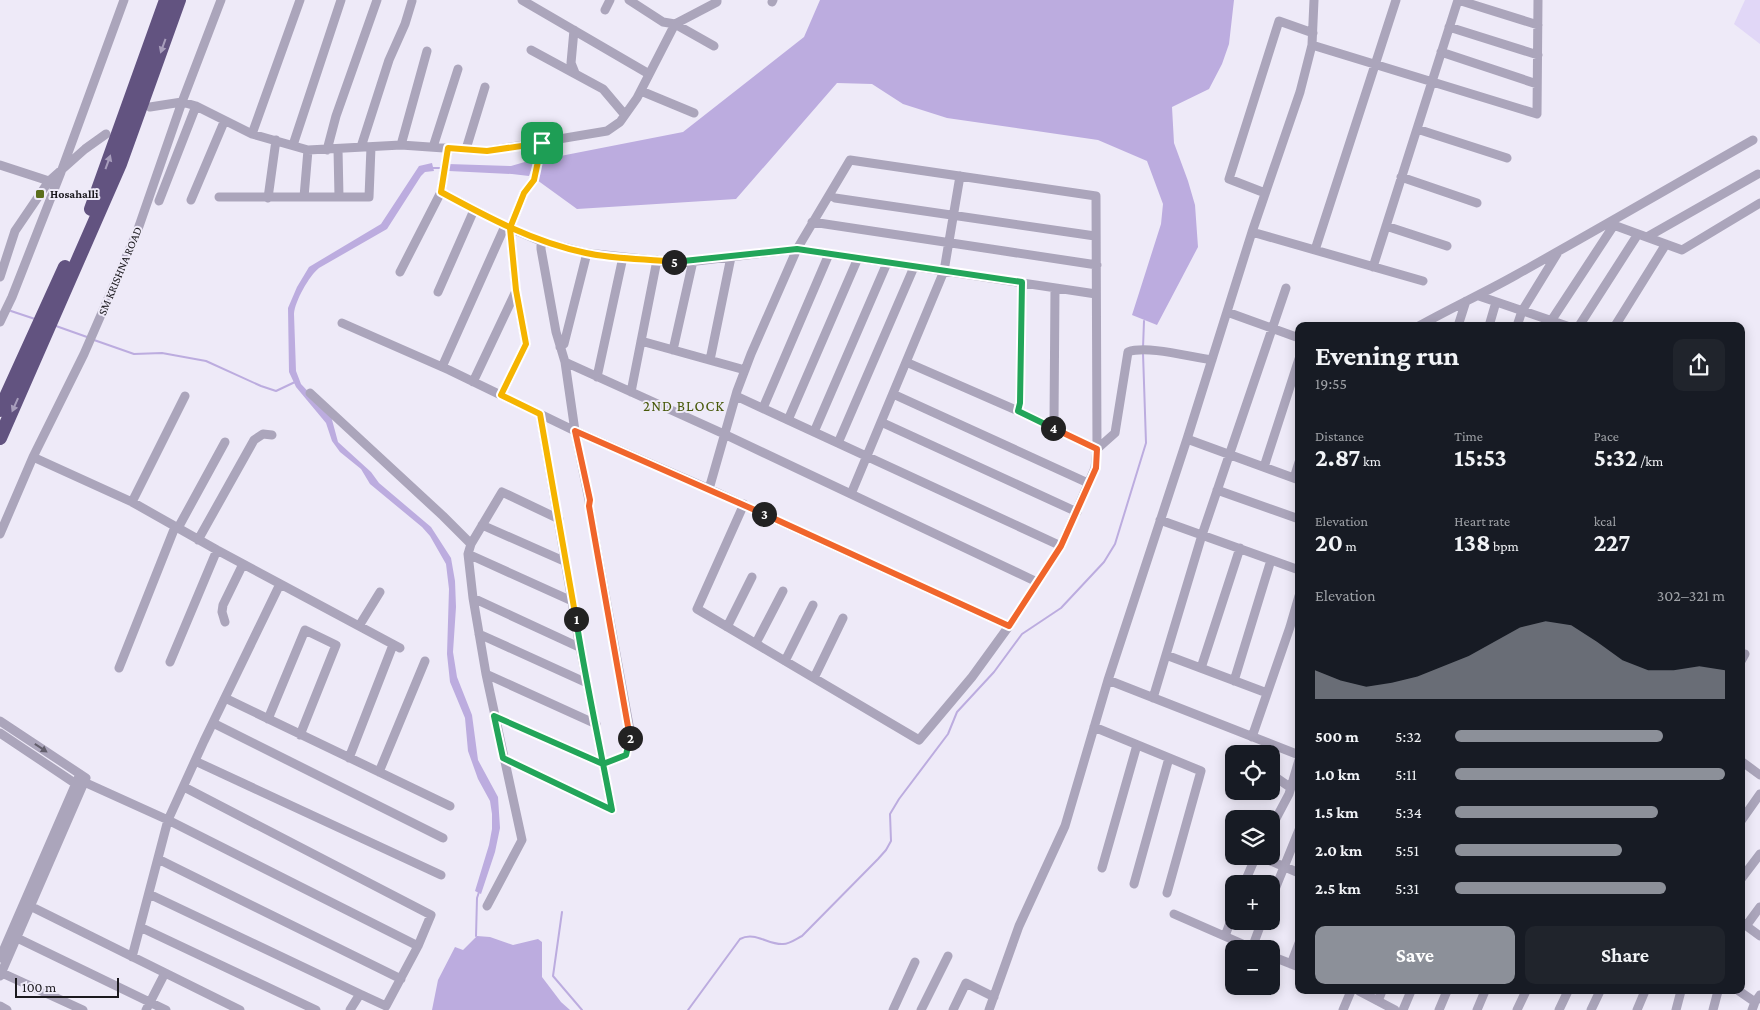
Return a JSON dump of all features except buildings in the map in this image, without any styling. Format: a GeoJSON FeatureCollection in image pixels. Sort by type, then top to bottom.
{"type":"FeatureCollection","features":[{"type":"Feature","properties":{"kind":"highway"},"geometry":{"type":"LineString","coordinates":[[0,438],[24,369],[90,213],[166,0]]}},
{"type":"Feature","properties":{"kind":"highway"},"geometry":{"type":"LineString","coordinates":[[0,410],[24,369],[120,164],[180,0]]}},
{"type":"Feature","properties":{"kind":"street"},"geometry":{"type":"LineString","coordinates":[[0,322],[12,297],[61,172],[124,0]]}},
{"type":"Feature","properties":{"kind":"street","name":"SM KRISHNA ROAD"},"geometry":{"type":"LineString","coordinates":[[0,534],[33,457],[84,354],[138,232],[182,102],[221,0]]}},
{"type":"Feature","properties":{"kind":"street"},"geometry":{"type":"LineString","coordinates":[[252,134],[300,0]]}},
{"type":"Feature","properties":{"kind":"street"},"geometry":{"type":"LineString","coordinates":[[293,145],[341,0]]}},
{"type":"Feature","properties":{"kind":"street"},"geometry":{"type":"LineString","coordinates":[[327,150],[336,116],[377,0]]}},
{"type":"Feature","properties":{"kind":"street"},"geometry":{"type":"LineString","coordinates":[[522,0],[649,74]]}},
{"type":"Feature","properties":{"kind":"street"},"geometry":{"type":"LineString","coordinates":[[605,10],[610,0]]}},
{"type":"Feature","properties":{"kind":"street"},"geometry":{"type":"LineString","coordinates":[[629,0],[663,22],[675,24],[714,46]]}},
{"type":"Feature","properties":{"kind":"street"},"geometry":{"type":"LineString","coordinates":[[150,107],[182,102],[196,106],[224,122],[252,134],[308,150],[401,145],[487,151],[607,131],[620,122],[641,91],[675,24],[717,0]]}},
{"type":"Feature","properties":{"kind":"street"},"geometry":{"type":"LineString","coordinates":[[989,1010],[1019,926],[1065,826],[1108,680],[1252,232],[1300,92],[1312,45],[1314,0]]}},
{"type":"Feature","properties":{"kind":"street"},"geometry":{"type":"LineString","coordinates":[[1315,250],[1396,0]]}},
{"type":"Feature","properties":{"kind":"street"},"geometry":{"type":"LineString","coordinates":[[1373,267],[1458,0],[1538,25]]}},
{"type":"Feature","properties":{"kind":"street"},"geometry":{"type":"LineString","coordinates":[[1312,45],[1537,114],[1538,0]]}},
{"type":"Feature","properties":{"kind":"street"},"geometry":{"type":"LineString","coordinates":[[361,147],[412,1]]}},
{"type":"Feature","properties":{"kind":"street"},"geometry":{"type":"LineString","coordinates":[[1265,193],[1229,179],[1279,20],[1312,33]]}},
{"type":"Feature","properties":{"kind":"street"},"geometry":{"type":"LineString","coordinates":[[1449,27],[1538,55]]}},
{"type":"Feature","properties":{"kind":"street"},"geometry":{"type":"LineString","coordinates":[[574,30],[571,63],[575,73]]}},
{"type":"Feature","properties":{"kind":"street"},"geometry":{"type":"LineString","coordinates":[[531,50],[603,89],[625,115]]}},
{"type":"Feature","properties":{"kind":"street"},"geometry":{"type":"LineString","coordinates":[[401,145],[427,51]]}},
{"type":"Feature","properties":{"kind":"street"},"geometry":{"type":"LineString","coordinates":[[1441,52],[1537,84]]}},
{"type":"Feature","properties":{"kind":"street"},"geometry":{"type":"LineString","coordinates":[[433,147],[458,69]]}},
{"type":"Feature","properties":{"kind":"street"},"geometry":{"type":"LineString","coordinates":[[466,149],[486,87]]}},
{"type":"Feature","properties":{"kind":"street"},"geometry":{"type":"LineString","coordinates":[[641,91],[694,113]]}},
{"type":"Feature","properties":{"kind":"street"},"geometry":{"type":"LineString","coordinates":[[159,201],[196,106]]}},
{"type":"Feature","properties":{"kind":"street"},"geometry":{"type":"LineString","coordinates":[[192,200],[224,122]]}},
{"type":"Feature","properties":{"kind":"street"},"geometry":{"type":"LineString","coordinates":[[1417,128],[1507,158]]}},
{"type":"Feature","properties":{"kind":"street"},"geometry":{"type":"LineString","coordinates":[[0,277],[15,231],[49,181],[85,149],[106,134]]}},
{"type":"Feature","properties":{"kind":"street"},"geometry":{"type":"LineString","coordinates":[[268,198],[276,140]]}},
{"type":"Feature","properties":{"kind":"street"},"geometry":{"type":"LineString","coordinates":[[1427,322],[1479,296],[1611,224],[1753,140]]}},
{"type":"Feature","properties":{"kind":"street"},"geometry":{"type":"LineString","coordinates":[[442,368],[507,227],[524,193],[534,180],[542,143]]}},
{"type":"Feature","properties":{"kind":"street"},"geometry":{"type":"LineString","coordinates":[[219,197],[369,197],[371,147]]}},
{"type":"Feature","properties":{"kind":"street"},"geometry":{"type":"LineString","coordinates":[[400,272],[441,192],[448,148]]}},
{"type":"Feature","properties":{"kind":"street"},"geometry":{"type":"LineString","coordinates":[[338,149],[339,197]]}},
{"type":"Feature","properties":{"kind":"street"},"geometry":{"type":"LineString","coordinates":[[304,198],[308,150]]}},
{"type":"Feature","properties":{"kind":"street"},"geometry":{"type":"LineString","coordinates":[[709,489],[724,434],[745,370],[797,249],[850,160],[1096,196],[1096,468],[1061,546],[1009,626],[972,677],[919,740],[697,608],[744,504]]}},
{"type":"Feature","properties":{"kind":"street"},"geometry":{"type":"LineString","coordinates":[[0,165],[49,181]]}},
{"type":"Feature","properties":{"kind":"street"},"geometry":{"type":"LineString","coordinates":[[1582,322],[1643,236],[1758,174]]}},
{"type":"Feature","properties":{"kind":"street"},"geometry":{"type":"LineString","coordinates":[[851,494],[944,271],[960,176]]}},
{"type":"Feature","properties":{"kind":"street"},"geometry":{"type":"LineString","coordinates":[[1401,177],[1477,202]]}},
{"type":"Feature","properties":{"kind":"street"},"geometry":{"type":"LineString","coordinates":[[441,192],[507,227],[541,241],[587,253],[680,263],[797,249],[1096,294]]}},
{"type":"Feature","properties":{"kind":"street"},"geometry":{"type":"LineString","coordinates":[[830,195],[835,198],[1096,236]]}},
{"type":"Feature","properties":{"kind":"street"},"geometry":{"type":"LineString","coordinates":[[1611,224],[1682,250],[1760,203]]}},
{"type":"Feature","properties":{"kind":"street"},"geometry":{"type":"LineString","coordinates":[[438,292],[474,210]]}},
{"type":"Feature","properties":{"kind":"street"},"geometry":{"type":"LineString","coordinates":[[812,222],[1097,266]]}},
{"type":"Feature","properties":{"kind":"street"},"geometry":{"type":"LineString","coordinates":[[1551,322],[1611,224]]}},
{"type":"Feature","properties":{"kind":"street"},"geometry":{"type":"LineString","coordinates":[[1386,226],[1447,246]]}},
{"type":"Feature","properties":{"kind":"street"},"geometry":{"type":"LineString","coordinates":[[501,395],[526,344],[507,227]]}},
{"type":"Feature","properties":{"kind":"street"},"geometry":{"type":"LineString","coordinates":[[1252,232],[1423,281]]}},
{"type":"Feature","properties":{"kind":"street"},"geometry":{"type":"LineString","coordinates":[[494,716],[603,764],[626,755],[631,736],[589,506],[590,500],[544,268],[541,241]]}},
{"type":"Feature","properties":{"kind":"street"},"geometry":{"type":"LineString","coordinates":[[1617,322],[1666,244]]}},
{"type":"Feature","properties":{"kind":"street"},"geometry":{"type":"LineString","coordinates":[[1518,322],[1522,311],[1559,251]]}},
{"type":"Feature","properties":{"kind":"street"},"geometry":{"type":"LineString","coordinates":[[560,347],[564,344],[587,253]]}},
{"type":"Feature","properties":{"kind":"street"},"geometry":{"type":"LineString","coordinates":[[762,408],[829,254]]}},
{"type":"Feature","properties":{"kind":"street"},"geometry":{"type":"LineString","coordinates":[[598,377],[623,257]]}},
{"type":"Feature","properties":{"kind":"street"},"geometry":{"type":"LineString","coordinates":[[710,360],[732,257]]}},
{"type":"Feature","properties":{"kind":"street"},"geometry":{"type":"LineString","coordinates":[[788,420],[858,258]]}},
{"type":"Feature","properties":{"kind":"street"},"geometry":{"type":"LineString","coordinates":[[630,392],[657,260]]}},
{"type":"Feature","properties":{"kind":"street"},"geometry":{"type":"LineString","coordinates":[[673,350],[692,261]]}},
{"type":"Feature","properties":{"kind":"street"},"geometry":{"type":"LineString","coordinates":[[814,432],[887,262]]}},
{"type":"Feature","properties":{"kind":"street"},"geometry":{"type":"LineString","coordinates":[[838,443],[914,267]]}},
{"type":"Feature","properties":{"kind":"street"},"geometry":{"type":"LineString","coordinates":[[1018,411],[1020,403],[1022,282]]}},
{"type":"Feature","properties":{"kind":"street"},"geometry":{"type":"LineString","coordinates":[[1052,428],[1054,421],[1055,288]]}},
{"type":"Feature","properties":{"kind":"street"},"geometry":{"type":"LineString","coordinates":[[1153,698],[1202,535],[1286,288]]}},
{"type":"Feature","properties":{"kind":"street"},"geometry":{"type":"LineString","coordinates":[[473,382],[516,290]]}},
{"type":"Feature","properties":{"kind":"street"},"geometry":{"type":"LineString","coordinates":[[1479,296],[1548,322]]}},
{"type":"Feature","properties":{"kind":"street"},"geometry":{"type":"LineString","coordinates":[[1459,322],[1466,301]]}},
{"type":"Feature","properties":{"kind":"street"},"geometry":{"type":"LineString","coordinates":[[1490,322],[1496,302]]}},
{"type":"Feature","properties":{"kind":"street"},"geometry":{"type":"LineString","coordinates":[[1227,312],[1295,336]]}},
{"type":"Feature","properties":{"kind":"street"},"geometry":{"type":"LineString","coordinates":[[342,323],[473,382],[575,431],[744,504],[1009,626]]}},
{"type":"Feature","properties":{"kind":"street"},"geometry":{"type":"LineString","coordinates":[[641,341],[745,370]]}},
{"type":"Feature","properties":{"kind":"street"},"geometry":{"type":"LineString","coordinates":[[1097,449],[1116,433],[1128,352],[1143,349],[1212,360]]}},
{"type":"Feature","properties":{"kind":"street"},"geometry":{"type":"LineString","coordinates":[[564,362],[724,434],[1037,582]]}},
{"type":"Feature","properties":{"kind":"street"},"geometry":{"type":"LineString","coordinates":[[906,362],[1018,411],[1097,449]]}},
{"type":"Feature","properties":{"kind":"street"},"geometry":{"type":"LineString","coordinates":[[1264,467],[1295,371]]}},
{"type":"Feature","properties":{"kind":"street"},"geometry":{"type":"LineString","coordinates":[[310,393],[471,544]]}},
{"type":"Feature","properties":{"kind":"street"},"geometry":{"type":"LineString","coordinates":[[893,394],[1088,483]]}},
{"type":"Feature","properties":{"kind":"street"},"geometry":{"type":"LineString","coordinates":[[132,502],[186,396]]}},
{"type":"Feature","properties":{"kind":"street"},"geometry":{"type":"LineString","coordinates":[[736,396],[1061,546]]}},
{"type":"Feature","properties":{"kind":"street"},"geometry":{"type":"LineString","coordinates":[[503,758],[612,810],[580,648],[540,414]]}},
{"type":"Feature","properties":{"kind":"street"},"geometry":{"type":"LineString","coordinates":[[881,422],[1077,512]]}},
{"type":"Feature","properties":{"kind":"street"},"geometry":{"type":"LineString","coordinates":[[198,540],[254,440],[263,434],[272,434]]}},
{"type":"Feature","properties":{"kind":"street"},"geometry":{"type":"LineString","coordinates":[[1187,439],[1295,479]]}},
{"type":"Feature","properties":{"kind":"street"},"geometry":{"type":"LineString","coordinates":[[119,668],[176,528],[225,442]]}},
{"type":"Feature","properties":{"kind":"street"},"geometry":{"type":"LineString","coordinates":[[33,457],[132,502],[176,528],[396,647],[349,758]]}},
{"type":"Feature","properties":{"kind":"street"},"geometry":{"type":"LineString","coordinates":[[1217,490],[1295,518]]}},
{"type":"Feature","properties":{"kind":"street"},"geometry":{"type":"LineString","coordinates":[[486,906],[522,840],[486,674],[473,598],[468,554],[471,544],[502,492],[559,519]]}},
{"type":"Feature","properties":{"kind":"street"},"geometry":{"type":"LineString","coordinates":[[1160,520],[1295,569]]}},
{"type":"Feature","properties":{"kind":"street"},"geometry":{"type":"LineString","coordinates":[[482,525],[566,562]]}},
{"type":"Feature","properties":{"kind":"street"},"geometry":{"type":"LineString","coordinates":[[1201,668],[1240,548]]}},
{"type":"Feature","properties":{"kind":"street"},"geometry":{"type":"LineString","coordinates":[[170,662],[217,550]]}},
{"type":"Feature","properties":{"kind":"street"},"geometry":{"type":"LineString","coordinates":[[468,554],[572,601]]}},
{"type":"Feature","properties":{"kind":"street"},"geometry":{"type":"LineString","coordinates":[[1234,681],[1271,560]]}},
{"type":"Feature","properties":{"kind":"street"},"geometry":{"type":"LineString","coordinates":[[225,622],[222,612],[223,605],[243,564]]}},
{"type":"Feature","properties":{"kind":"street"},"geometry":{"type":"LineString","coordinates":[[727,626],[752,577]]}},
{"type":"Feature","properties":{"kind":"street"},"geometry":{"type":"LineString","coordinates":[[132,956],[168,820],[280,584]]}},
{"type":"Feature","properties":{"kind":"street"},"geometry":{"type":"LineString","coordinates":[[756,643],[783,591]]}},
{"type":"Feature","properties":{"kind":"street"},"geometry":{"type":"LineString","coordinates":[[359,626],[380,592]]}},
{"type":"Feature","properties":{"kind":"street"},"geometry":{"type":"LineString","coordinates":[[473,598],[580,648]]}},
{"type":"Feature","properties":{"kind":"street"},"geometry":{"type":"LineString","coordinates":[[785,661],[813,604]]}},
{"type":"Feature","properties":{"kind":"street"},"geometry":{"type":"LineString","coordinates":[[1252,737],[1295,608]]}},
{"type":"Feature","properties":{"kind":"street"},"geometry":{"type":"LineString","coordinates":[[814,678],[843,618]]}},
{"type":"Feature","properties":{"kind":"street"},"geometry":{"type":"LineString","coordinates":[[268,719],[305,630],[336,646],[300,735]]}},
{"type":"Feature","properties":{"kind":"street"},"geometry":{"type":"LineString","coordinates":[[479,634],[587,683]]}},
{"type":"Feature","properties":{"kind":"street"},"geometry":{"type":"LineString","coordinates":[[1166,655],[1267,693]]}},
{"type":"Feature","properties":{"kind":"street"},"geometry":{"type":"LineString","coordinates":[[379,772],[425,660]]}},
{"type":"Feature","properties":{"kind":"street"},"geometry":{"type":"LineString","coordinates":[[486,674],[596,724]]}},
{"type":"Feature","properties":{"kind":"street"},"geometry":{"type":"LineString","coordinates":[[1108,680],[1295,753]]}},
{"type":"Feature","properties":{"kind":"street"},"geometry":{"type":"LineString","coordinates":[[225,698],[450,806]]}},
{"type":"Feature","properties":{"kind":"street"},"geometry":{"type":"LineString","coordinates":[[0,721],[80,782]]}},
{"type":"Feature","properties":{"kind":"street"},"geometry":{"type":"LineString","coordinates":[[213,723],[442,838]]}},
{"type":"Feature","properties":{"kind":"street"},"geometry":{"type":"LineString","coordinates":[[1094,727],[1202,771],[1167,893]]}},
{"type":"Feature","properties":{"kind":"street"},"geometry":{"type":"LineString","coordinates":[[0,733],[80,782],[168,820],[418,946]]}},
{"type":"Feature","properties":{"kind":"street"},"geometry":{"type":"LineString","coordinates":[[1102,868],[1137,745]]}},
{"type":"Feature","properties":{"kind":"street"},"geometry":{"type":"LineString","coordinates":[[1134,884],[1169,758]]}},
{"type":"Feature","properties":{"kind":"street"},"geometry":{"type":"LineString","coordinates":[[195,761],[441,875]]}},
{"type":"Feature","properties":{"kind":"street"},"geometry":{"type":"LineString","coordinates":[[1745,765],[1760,775]]}},
{"type":"Feature","properties":{"kind":"street"},"geometry":{"type":"LineString","coordinates":[[1280,810],[1291,788],[1295,774]]}},
{"type":"Feature","properties":{"kind":"street"},"geometry":{"type":"LineString","coordinates":[[1280,780],[1291,788]]}},
{"type":"Feature","properties":{"kind":"street"},"geometry":{"type":"LineString","coordinates":[[80,782],[13,936],[1,974],[83,1010]]}},
{"type":"Feature","properties":{"kind":"street"},"geometry":{"type":"LineString","coordinates":[[149,894],[386,1006],[418,946],[431,915],[184,787]]}},
{"type":"Feature","properties":{"kind":"street"},"geometry":{"type":"LineString","coordinates":[[1745,815],[1760,794]]}},
{"type":"Feature","properties":{"kind":"street"},"geometry":{"type":"LineString","coordinates":[[1280,877],[1295,840]]}},
{"type":"Feature","properties":{"kind":"street"},"geometry":{"type":"LineString","coordinates":[[1745,874],[1760,854]]}},
{"type":"Feature","properties":{"kind":"street"},"geometry":{"type":"LineString","coordinates":[[158,860],[401,979]]}},
{"type":"Feature","properties":{"kind":"street"},"geometry":{"type":"LineString","coordinates":[[1279,865],[1295,871]]}},
{"type":"Feature","properties":{"kind":"street"},"geometry":{"type":"LineString","coordinates":[[27,904],[240,1010]]}},
{"type":"Feature","properties":{"kind":"street"},"geometry":{"type":"LineString","coordinates":[[1745,923],[1760,907]]}},
{"type":"Feature","properties":{"kind":"street"},"geometry":{"type":"LineString","coordinates":[[1174,914],[1234,940]]}},
{"type":"Feature","properties":{"kind":"street"},"geometry":{"type":"LineString","coordinates":[[1745,925],[1760,936]]}},
{"type":"Feature","properties":{"kind":"street"},"geometry":{"type":"LineString","coordinates":[[140,926],[316,1010]]}},
{"type":"Feature","properties":{"kind":"street"},"geometry":{"type":"LineString","coordinates":[[1225,936],[1227,930]]}},
{"type":"Feature","properties":{"kind":"street"},"geometry":{"type":"LineString","coordinates":[[0,958],[13,936]]}},
{"type":"Feature","properties":{"kind":"street"},"geometry":{"type":"LineString","coordinates":[[13,936],[148,1006],[166,1010]]}},
{"type":"Feature","properties":{"kind":"street"},"geometry":{"type":"LineString","coordinates":[[921,1010],[948,956]]}},
{"type":"Feature","properties":{"kind":"street"},"geometry":{"type":"LineString","coordinates":[[1280,959],[1295,965]]}},
{"type":"Feature","properties":{"kind":"street"},"geometry":{"type":"LineString","coordinates":[[892,1010],[915,962]]}},
{"type":"Feature","properties":{"kind":"street"},"geometry":{"type":"LineString","coordinates":[[148,1006],[165,973]]}},
{"type":"Feature","properties":{"kind":"street"},"geometry":{"type":"LineString","coordinates":[[954,1010],[966,983],[994,997]]}},
{"type":"Feature","properties":{"kind":"street"},"geometry":{"type":"LineString","coordinates":[[350,1010],[360,994]]}},
{"type":"Feature","properties":{"kind":"street"},"geometry":{"type":"LineString","coordinates":[[1344,1010],[1350,994]]}},
{"type":"Feature","properties":{"kind":"street"},"geometry":{"type":"LineString","coordinates":[[1365,994],[1391,1009]]}},
{"type":"Feature","properties":{"kind":"street"},"geometry":{"type":"LineString","coordinates":[[1378,1001],[1381,994]]}},
{"type":"Feature","properties":{"kind":"street"},"geometry":{"type":"LineString","coordinates":[[1403,1010],[1410,994]]}},
{"type":"Feature","properties":{"kind":"street"},"geometry":{"type":"LineString","coordinates":[[1439,1010],[1446,994]]}},
{"type":"Feature","properties":{"kind":"street"},"geometry":{"type":"LineString","coordinates":[[1477,1010],[1484,994]]}},
{"type":"Feature","properties":{"kind":"street"},"geometry":{"type":"LineString","coordinates":[[1517,1010],[1525,994]]}},
{"type":"Feature","properties":{"kind":"street"},"geometry":{"type":"LineString","coordinates":[[1559,1010],[1567,994]]}},
{"type":"Feature","properties":{"kind":"street"},"geometry":{"type":"LineString","coordinates":[[1591,1010],[1599,994]]}},
{"type":"Feature","properties":{"kind":"street"},"geometry":{"type":"LineString","coordinates":[[1637,1010],[1644,994]]}},
{"type":"Feature","properties":{"kind":"street"},"geometry":{"type":"LineString","coordinates":[[1676,1010],[1680,994]]}},
{"type":"Feature","properties":{"kind":"street"},"geometry":{"type":"LineString","coordinates":[[1713,1010],[1717,994]]}},
{"type":"Feature","properties":{"kind":"street"},"geometry":{"type":"LineString","coordinates":[[1744,994],[1756,1002]]}},
{"type":"Feature","properties":{"kind":"street"},"geometry":{"type":"LineString","coordinates":[[0,1006],[7,1010]]}},
{"type":"Feature","properties":{"kind":"shaded area"},"geometry":{"type":"Polygon","coordinates":[[[820,0],[1234,0],[1229,44],[1222,64],[1209,89],[1172,107],[1174,143],[1195,205],[1198,247],[1157,325],[1132,315],[1161,224],[1163,204],[1147,161],[1098,140],[947,118],[903,104],[872,84],[837,83],[736,199],[577,209],[537,180],[540,160],[683,132],[804,37],[820,0]]]}},
{"type":"Feature","properties":{"kind":"shaded area"},"geometry":{"type":"Polygon","coordinates":[[[1745,0],[1760,0],[1760,44],[1734,24],[1745,0]]]}},
{"type":"Feature","properties":{"kind":"shaded area"},"geometry":{"type":"Polygon","coordinates":[[[535,159],[529,176],[449,171],[448,164],[511,166],[535,159]]]}},
{"type":"Feature","properties":{"kind":"shaded area"},"geometry":{"type":"Polygon","coordinates":[[[432,163],[434,171],[425,172],[421,176],[387,229],[319,268],[307,283],[297,302],[294,314],[296,371],[301,384],[331,416],[338,442],[371,472],[379,483],[431,527],[451,558],[455,581],[456,607],[453,652],[457,677],[472,715],[478,760],[498,797],[500,828],[495,852],[481,894],[475,891],[489,845],[492,814],[490,801],[478,779],[468,751],[465,718],[450,682],[447,654],[449,589],[446,564],[430,536],[422,527],[370,484],[361,469],[340,452],[332,441],[326,423],[296,387],[289,372],[288,308],[297,287],[309,267],[381,224],[419,166],[432,163]]]}},
{"type":"Feature","properties":{"kind":"shaded area"},"geometry":{"type":"Polygon","coordinates":[[[477,936],[490,937],[513,945],[538,939],[542,942],[542,977],[561,1002],[570,1010],[432,1010],[438,980],[455,947],[463,950],[477,936]]]}},
{"type":"Feature","properties":{"kind":"waterway"},"geometry":{"type":"LineString","coordinates":[[432,168],[443,168]]}},
{"type":"Feature","properties":{"kind":"waterway"},"geometry":{"type":"LineString","coordinates":[[11,311],[35,319]]}},
{"type":"Feature","properties":{"kind":"waterway"},"geometry":{"type":"LineString","coordinates":[[1143,348],[1144,321]]}},
{"type":"Feature","properties":{"kind":"waterway"},"geometry":{"type":"LineString","coordinates":[[56,326],[87,337]]}},
{"type":"Feature","properties":{"kind":"waterway"},"geometry":{"type":"LineString","coordinates":[[94,340],[134,354],[162,353],[206,361],[276,391],[295,382]]}},
{"type":"Feature","properties":{"kind":"waterway"},"geometry":{"type":"LineString","coordinates":[[688,1010],[740,939],[756,937],[772,943],[783,944],[802,936],[878,859],[891,841],[890,814],[899,799],[948,734],[957,712],[994,672],[1022,634],[1061,608],[1104,562],[1115,544],[1146,443],[1143,353]]}},
{"type":"Feature","properties":{"kind":"waterway"},"geometry":{"type":"LineString","coordinates":[[476,936],[477,898],[479,892]]}},
{"type":"Feature","properties":{"kind":"waterway"},"geometry":{"type":"LineString","coordinates":[[562,912],[553,976],[582,1010]]}},
{"type":"Feature","properties":{"kind":"place","name":"Hosahalli"},"geometry":{"type":"Point","coordinates":[40,194]}},
{"type":"Feature","properties":{"kind":"district","name":"2ND BLOCK"},"geometry":{"type":"Point","coordinates":[684,406]}},
{"type":"Feature","properties":{"kind":"route"},"geometry":{"type":"LineString","coordinates":[[542,143],[487,151],[448,148],[441,192],[510,228],[541,241],[587,253],[680,263],[797,249],[1022,282],[1020,403],[1018,411],[1097,449],[1096,468],[1061,546],[1009,626],[709,489],[575,431],[590,500],[589,506],[631,736],[626,755],[603,764],[494,716],[503,758],[612,810],[603,764],[580,648],[540,414],[501,395],[526,344],[516,290],[510,228],[524,193],[533,184],[542,143]]}}]}
